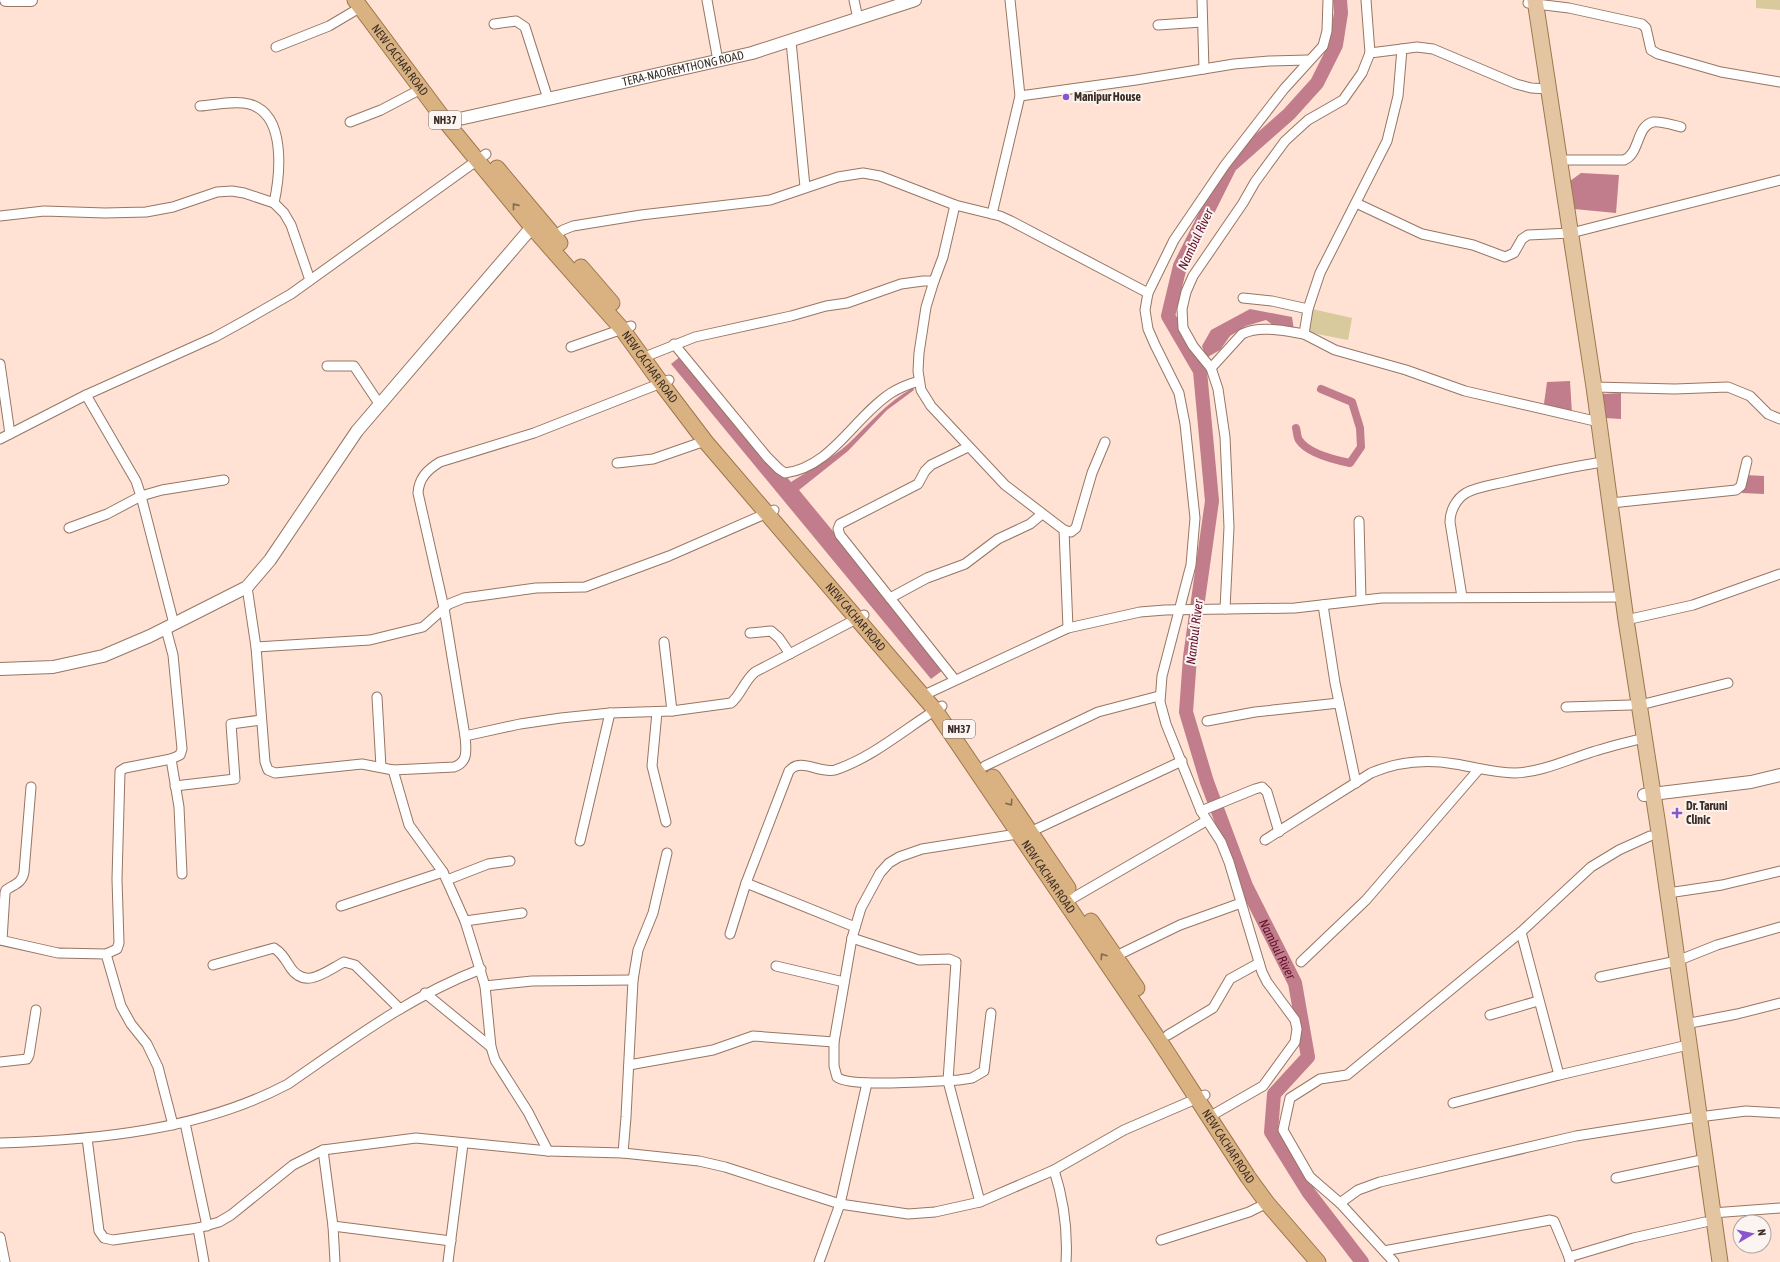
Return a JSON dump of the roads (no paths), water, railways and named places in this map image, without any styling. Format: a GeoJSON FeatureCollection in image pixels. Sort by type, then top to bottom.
{"type":"FeatureCollection","features":[{"type":"Feature","properties":{"kind":"highway","name":"NEW CACHAR ROAD"},"geometry":{"type":"LineString","coordinates":[[361,2],[421,89],[482,157],[550,239],[599,286],[646,356],[770,512]]}},
{"type":"Feature","properties":{"kind":"highway","name":"NEW CACHAR ROAD"},"geometry":{"type":"LineString","coordinates":[[361,2],[451,121]]}},
{"type":"Feature","properties":{"kind":"highway","name":"NEW CACHAR ROAD"},"geometry":{"type":"LineString","coordinates":[[665,381],[705,441],[770,512],[861,617],[985,766],[1024,833]]}},
{"type":"Feature","properties":{"kind":"highway","name":"NEW CACHAR ROAD"},"geometry":{"type":"LineString","coordinates":[[938,708],[1123,976],[1168,1035],[1230,1152],[1267,1203],[1318,1262]]}},
{"type":"Feature","properties":{"kind":"highway","name":"NEW CACHAR ROAD"},"geometry":{"type":"LineString","coordinates":[[1070,899],[1116,956],[1123,976],[1160,1040],[1200,1097],[1216,1113],[1258,1177],[1329,1262]]}},
{"type":"Feature","properties":{"kind":"main road"},"geometry":{"type":"LineString","coordinates":[[1531,2],[1594,421],[1611,503],[1619,597],[1626,620],[1635,705],[1636,740],[1649,794],[1650,836],[1685,1024],[1684,1046]]}},
{"type":"Feature","properties":{"kind":"main road"},"geometry":{"type":"LineString","coordinates":[[1544,89],[1558,160],[1566,234],[1594,387],[1596,463],[1619,597],[1649,794],[1668,893],[1673,962],[1709,1217],[1712,1262]]}},
{"type":"Feature","properties":{"kind":"main road"},"geometry":{"type":"LineString","coordinates":[[1709,1217],[1720,1262]]}},
{"type":"Feature","properties":{"kind":"street"},"geometry":{"type":"LineString","coordinates":[[6,0],[31,0]]}},
{"type":"Feature","properties":{"kind":"street"},"geometry":{"type":"LineString","coordinates":[[707,0],[718,62]]}},
{"type":"Feature","properties":{"kind":"street"},"geometry":{"type":"LineString","coordinates":[[854,0],[858,19]]}},
{"type":"Feature","properties":{"kind":"street","name":"TERA-NAOREMTHONG ROAD"},"geometry":{"type":"LineString","coordinates":[[451,121],[752,54],[915,0]]}},
{"type":"Feature","properties":{"kind":"street"},"geometry":{"type":"LineString","coordinates":[[992,214],[1020,96],[1010,0]]}},
{"type":"Feature","properties":{"kind":"street"},"geometry":{"type":"LineString","coordinates":[[1202,0],[1204,69]]}},
{"type":"Feature","properties":{"kind":"street"},"geometry":{"type":"LineString","coordinates":[[1216,1113],[1263,1086],[1295,1042],[1297,1029],[1295,1020],[1267,982],[1259,964],[1229,862],[1221,842],[1206,821],[1204,810],[1166,724],[1159,696],[1162,676],[1184,610],[1191,565],[1195,518],[1185,424],[1179,393],[1148,328],[1146,310],[1148,293],[1174,240],[1221,172],[1284,89],[1308,60],[1323,46],[1327,31],[1328,0]]}},
{"type":"Feature","properties":{"kind":"street"},"geometry":{"type":"LineString","coordinates":[[1224,609],[1230,527],[1225,437],[1218,389],[1211,368],[1193,346],[1183,328],[1182,314],[1185,297],[1193,276],[1243,203],[1255,182],[1285,141],[1308,120],[1343,100],[1362,73],[1370,53],[1366,0]]}},
{"type":"Feature","properties":{"kind":"street"},"geometry":{"type":"LineString","coordinates":[[276,47],[329,26],[361,2]]}},
{"type":"Feature","properties":{"kind":"street"},"geometry":{"type":"LineString","coordinates":[[1531,2],[1570,8],[1642,24],[1646,28],[1649,46],[1658,54],[1721,72],[1780,82]]}},
{"type":"Feature","properties":{"kind":"street"},"geometry":{"type":"LineString","coordinates":[[494,24],[516,21],[525,27],[548,99]]}},
{"type":"Feature","properties":{"kind":"street"},"geometry":{"type":"LineString","coordinates":[[1158,25],[1202,22]]}},
{"type":"Feature","properties":{"kind":"street"},"geometry":{"type":"LineString","coordinates":[[791,40],[806,187]]}},
{"type":"Feature","properties":{"kind":"street"},"geometry":{"type":"LineString","coordinates":[[1370,53],[1417,47],[1433,49],[1516,84],[1544,89]]}},
{"type":"Feature","properties":{"kind":"street"},"geometry":{"type":"LineString","coordinates":[[1304,334],[1308,309],[1320,273],[1387,141],[1398,96],[1402,49]]}},
{"type":"Feature","properties":{"kind":"street"},"geometry":{"type":"LineString","coordinates":[[1020,96],[1204,69],[1269,61],[1308,60]]}},
{"type":"Feature","properties":{"kind":"street"},"geometry":{"type":"LineString","coordinates":[[350,122],[381,110],[421,89]]}},
{"type":"Feature","properties":{"kind":"street"},"geometry":{"type":"LineString","coordinates":[[200,106],[243,103],[259,108],[266,114],[271,123],[278,149],[277,188],[274,203]]}},
{"type":"Feature","properties":{"kind":"street"},"geometry":{"type":"LineString","coordinates":[[1558,160],[1624,160],[1629,158],[1643,130],[1649,124],[1658,122],[1681,127]]}},
{"type":"Feature","properties":{"kind":"street"},"geometry":{"type":"LineString","coordinates":[[0,439],[86,396],[215,337],[291,294],[482,157]]}},
{"type":"Feature","properties":{"kind":"street"},"geometry":{"type":"LineString","coordinates":[[550,239],[568,227],[587,223],[641,215],[770,200],[806,187],[854,174],[871,174],[955,205],[992,214],[1011,221],[1148,293]]}},
{"type":"Feature","properties":{"kind":"street"},"geometry":{"type":"LineString","coordinates":[[1356,203],[1422,234],[1473,245],[1493,254],[1505,257],[1514,253],[1525,236],[1566,234],[1780,180]]}},
{"type":"Feature","properties":{"kind":"street"},"geometry":{"type":"LineString","coordinates":[[0,216],[44,211],[105,213],[146,212],[173,207],[207,195],[224,191],[244,194],[274,203],[284,213],[291,225],[310,280]]}},
{"type":"Feature","properties":{"kind":"street"},"geometry":{"type":"LineString","coordinates":[[955,205],[944,257],[934,281],[926,307],[919,353],[919,381],[926,400],[968,447],[1005,485],[1064,530],[1072,532],[1076,528],[1092,474],[1105,442]]}},
{"type":"Feature","properties":{"kind":"street"},"geometry":{"type":"LineString","coordinates":[[0,670],[53,667],[104,656],[170,626],[247,587],[270,560],[357,431],[536,222]]}},
{"type":"Feature","properties":{"kind":"street"},"geometry":{"type":"LineString","coordinates":[[646,356],[674,344],[712,333],[764,322],[826,306],[847,303],[901,284],[934,281]]}},
{"type":"Feature","properties":{"kind":"street"},"geometry":{"type":"LineString","coordinates":[[1243,298],[1272,301],[1308,309]]}},
{"type":"Feature","properties":{"kind":"street"},"geometry":{"type":"LineString","coordinates":[[571,347],[627,328]]}},
{"type":"Feature","properties":{"kind":"street"},"geometry":{"type":"LineString","coordinates":[[1211,368],[1242,334],[1248,331],[1277,330],[1304,334],[1335,350],[1406,370],[1465,391],[1594,421]]}},
{"type":"Feature","properties":{"kind":"street"},"geometry":{"type":"LineString","coordinates":[[674,344],[767,457],[785,473],[808,466],[824,455],[890,394],[919,381]]}},
{"type":"Feature","properties":{"kind":"street"},"geometry":{"type":"LineString","coordinates":[[0,364],[10,434]]}},
{"type":"Feature","properties":{"kind":"street"},"geometry":{"type":"LineString","coordinates":[[327,366],[354,366],[380,405]]}},
{"type":"Feature","properties":{"kind":"street"},"geometry":{"type":"LineString","coordinates":[[247,587],[256,647],[265,762],[268,770],[275,773],[362,764],[393,770],[457,766],[465,759],[465,736],[444,608],[418,493],[419,483],[427,471],[440,462],[534,433],[665,381]]}},
{"type":"Feature","properties":{"kind":"street"},"geometry":{"type":"LineString","coordinates":[[1594,387],[1675,389],[1728,387],[1750,396],[1768,414],[1780,419]]}},
{"type":"Feature","properties":{"kind":"street"},"geometry":{"type":"LineString","coordinates":[[31,787],[23,879],[5,892],[1,940],[58,952],[106,954],[117,950],[119,943],[117,879],[120,771],[125,768],[172,759],[180,755],[182,742],[170,626],[141,496],[130,470],[86,396]]}},
{"type":"Feature","properties":{"kind":"street"},"geometry":{"type":"LineString","coordinates":[[618,463],[653,459],[705,441]]}},
{"type":"Feature","properties":{"kind":"street"},"geometry":{"type":"LineString","coordinates":[[955,680],[840,535],[838,526],[918,484],[925,471],[931,465],[968,447]]}},
{"type":"Feature","properties":{"kind":"street"},"geometry":{"type":"LineString","coordinates":[[1611,503],[1736,490],[1741,486],[1747,461]]}},
{"type":"Feature","properties":{"kind":"street"},"geometry":{"type":"LineString","coordinates":[[1462,597],[1450,522],[1450,514],[1460,498],[1466,493],[1484,487],[1560,468],[1596,463]]}},
{"type":"Feature","properties":{"kind":"street"},"geometry":{"type":"LineString","coordinates":[[69,528],[100,517],[141,496],[162,490],[224,480]]}},
{"type":"Feature","properties":{"kind":"street"},"geometry":{"type":"LineString","coordinates":[[256,647],[361,642],[378,639],[423,627],[444,608],[464,598],[536,588],[585,587],[669,556],[770,512]]}},
{"type":"Feature","properties":{"kind":"street"},"geometry":{"type":"LineString","coordinates":[[890,598],[927,578],[964,564],[998,539],[1030,524],[1042,514]]}},
{"type":"Feature","properties":{"kind":"street"},"geometry":{"type":"LineString","coordinates":[[1359,522],[1361,600]]}},
{"type":"Feature","properties":{"kind":"street"},"geometry":{"type":"LineString","coordinates":[[1064,530],[1068,628]]}},
{"type":"Feature","properties":{"kind":"street"},"geometry":{"type":"LineString","coordinates":[[1626,620],[1693,605],[1780,574]]}},
{"type":"Feature","properties":{"kind":"street"},"geometry":{"type":"LineString","coordinates":[[926,694],[1068,628],[1135,613],[1184,610],[1295,608],[1361,600],[1462,597],[1619,597]]}},
{"type":"Feature","properties":{"kind":"street"},"geometry":{"type":"LineString","coordinates":[[1323,605],[1339,703],[1356,783]]}},
{"type":"Feature","properties":{"kind":"street"},"geometry":{"type":"LineString","coordinates":[[465,736],[520,724],[610,713],[672,711],[731,703],[736,699],[745,683],[755,672],[861,617]]}},
{"type":"Feature","properties":{"kind":"street"},"geometry":{"type":"LineString","coordinates":[[750,633],[772,632],[779,638],[790,654]]}},
{"type":"Feature","properties":{"kind":"street"},"geometry":{"type":"LineString","coordinates":[[664,642],[672,711]]}},
{"type":"Feature","properties":{"kind":"street"},"geometry":{"type":"LineString","coordinates":[[1566,707],[1635,705],[1728,683]]}},
{"type":"Feature","properties":{"kind":"street"},"geometry":{"type":"LineString","coordinates":[[985,766],[1098,712],[1159,696]]}},
{"type":"Feature","properties":{"kind":"street"},"geometry":{"type":"LineString","coordinates":[[377,697],[381,767]]}},
{"type":"Feature","properties":{"kind":"street"},"geometry":{"type":"LineString","coordinates":[[1208,722],[1255,712],[1339,703]]}},
{"type":"Feature","properties":{"kind":"street"},"geometry":{"type":"LineString","coordinates":[[730,934],[746,883],[789,771],[797,765],[824,770],[835,769],[884,745],[938,708]]}},
{"type":"Feature","properties":{"kind":"street"},"geometry":{"type":"LineString","coordinates":[[657,712],[652,766],[666,822]]}},
{"type":"Feature","properties":{"kind":"street"},"geometry":{"type":"LineString","coordinates":[[580,841],[610,713]]}},
{"type":"Feature","properties":{"kind":"street"},"geometry":{"type":"LineString","coordinates":[[175,786],[235,779],[231,724],[261,720]]}},
{"type":"Feature","properties":{"kind":"street"},"geometry":{"type":"LineString","coordinates":[[1264,840],[1371,773],[1382,768],[1424,761],[1453,764],[1479,770],[1514,773],[1537,770],[1636,740]]}},
{"type":"Feature","properties":{"kind":"street"},"geometry":{"type":"LineString","coordinates":[[172,759],[179,807],[182,874]]}},
{"type":"Feature","properties":{"kind":"street"},"geometry":{"type":"LineString","coordinates":[[992,1013],[984,1071],[972,1078],[948,1081],[867,1083],[844,1081],[837,1077],[834,1066],[834,1042],[852,938],[861,908],[880,872],[899,857],[922,849],[1024,833],[1182,761]]}},
{"type":"Feature","properties":{"kind":"street"},"geometry":{"type":"LineString","coordinates":[[393,770],[409,825],[445,876],[465,921],[485,986],[491,1048],[495,1060],[528,1112],[548,1151]]}},
{"type":"Feature","properties":{"kind":"street"},"geometry":{"type":"LineString","coordinates":[[1301,962],[1366,900],[1479,770]]}},
{"type":"Feature","properties":{"kind":"street"},"geometry":{"type":"LineString","coordinates":[[1649,794],[1751,782],[1780,775]]}},
{"type":"Feature","properties":{"kind":"street"},"geometry":{"type":"LineString","coordinates":[[1204,810],[1255,788],[1262,787],[1267,792],[1279,832]]}},
{"type":"Feature","properties":{"kind":"street"},"geometry":{"type":"LineString","coordinates":[[1070,899],[1206,821]]}},
{"type":"Feature","properties":{"kind":"street"},"geometry":{"type":"LineString","coordinates":[[1394,1262],[1340,1203],[1310,1177],[1283,1130],[1290,1098],[1320,1079],[1347,1075],[1521,932],[1535,917],[1601,860],[1650,836]]}},
{"type":"Feature","properties":{"kind":"street"},"geometry":{"type":"LineString","coordinates":[[623,1153],[633,980],[638,950],[653,913],[667,853]]}},
{"type":"Feature","properties":{"kind":"street"},"geometry":{"type":"LineString","coordinates":[[341,906],[488,864],[510,861]]}},
{"type":"Feature","properties":{"kind":"street"},"geometry":{"type":"LineString","coordinates":[[1668,893],[1722,885],[1780,871]]}},
{"type":"Feature","properties":{"kind":"street"},"geometry":{"type":"LineString","coordinates":[[746,883],[855,927]]}},
{"type":"Feature","properties":{"kind":"street"},"geometry":{"type":"LineString","coordinates":[[1116,956],[1180,925],[1241,903]]}},
{"type":"Feature","properties":{"kind":"street"},"geometry":{"type":"LineString","coordinates":[[465,921],[522,913]]}},
{"type":"Feature","properties":{"kind":"street"},"geometry":{"type":"LineString","coordinates":[[1600,977],[1673,962],[1724,943],[1780,927]]}},
{"type":"Feature","properties":{"kind":"street"},"geometry":{"type":"LineString","coordinates":[[1521,932],[1538,1001],[1559,1075]]}},
{"type":"Feature","properties":{"kind":"street"},"geometry":{"type":"LineString","coordinates":[[852,938],[919,960],[949,959],[956,962],[957,974],[948,1081],[980,1202]]}},
{"type":"Feature","properties":{"kind":"street"},"geometry":{"type":"LineString","coordinates":[[214,965],[274,948],[281,952],[295,974],[301,978],[311,979],[344,962],[350,962],[355,965],[400,1009]]}},
{"type":"Feature","properties":{"kind":"street"},"geometry":{"type":"LineString","coordinates":[[106,954],[121,1006],[128,1020],[147,1044],[153,1055],[173,1125]]}},
{"type":"Feature","properties":{"kind":"street"},"geometry":{"type":"LineString","coordinates":[[1168,1035],[1213,1008],[1230,979],[1259,964]]}},
{"type":"Feature","properties":{"kind":"street"},"geometry":{"type":"LineString","coordinates":[[776,966],[844,982]]}},
{"type":"Feature","properties":{"kind":"street"},"geometry":{"type":"LineString","coordinates":[[0,1143],[49,1142],[87,1138],[185,1123],[267,1095],[288,1084],[425,994],[480,969]]}},
{"type":"Feature","properties":{"kind":"street"},"geometry":{"type":"LineString","coordinates":[[485,986],[532,981],[633,980]]}},
{"type":"Feature","properties":{"kind":"street"},"geometry":{"type":"LineString","coordinates":[[425,994],[491,1048]]}},
{"type":"Feature","properties":{"kind":"street"},"geometry":{"type":"LineString","coordinates":[[1490,1015],[1538,1001]]}},
{"type":"Feature","properties":{"kind":"street"},"geometry":{"type":"LineString","coordinates":[[1685,1024],[1737,1014],[1780,1003]]}},
{"type":"Feature","properties":{"kind":"street"},"geometry":{"type":"LineString","coordinates":[[0,1062],[20,1061],[26,1059],[29,1055],[36,1010]]}},
{"type":"Feature","properties":{"kind":"street"},"geometry":{"type":"LineString","coordinates":[[629,1065],[713,1050],[753,1036],[834,1042]]}},
{"type":"Feature","properties":{"kind":"street"},"geometry":{"type":"LineString","coordinates":[[1453,1103],[1559,1075],[1684,1046]]}},
{"type":"Feature","properties":{"kind":"street"},"geometry":{"type":"LineString","coordinates":[[819,1262],[840,1204],[867,1083]]}},
{"type":"Feature","properties":{"kind":"street"},"geometry":{"type":"LineString","coordinates":[[87,1138],[99,1231],[104,1238],[113,1240],[207,1226],[231,1215],[293,1164],[323,1150],[416,1138],[463,1144],[482,1144],[548,1151],[623,1153],[698,1161],[725,1167],[840,1204],[908,1214],[935,1212],[980,1202],[1054,1170],[1124,1130],[1200,1097]]}},
{"type":"Feature","properties":{"kind":"street"},"geometry":{"type":"LineString","coordinates":[[1340,1203],[1358,1190],[1380,1182],[1576,1136],[1695,1117],[1746,1111],[1780,1113]]}},
{"type":"Feature","properties":{"kind":"street"},"geometry":{"type":"LineString","coordinates":[[185,1123],[207,1226]]}},
{"type":"Feature","properties":{"kind":"street"},"geometry":{"type":"LineString","coordinates":[[448,1262],[463,1144]]}},
{"type":"Feature","properties":{"kind":"street"},"geometry":{"type":"LineString","coordinates":[[323,1150],[333,1226],[335,1262]]}},
{"type":"Feature","properties":{"kind":"street"},"geometry":{"type":"LineString","coordinates":[[1616,1178],[1701,1160]]}},
{"type":"Feature","properties":{"kind":"street"},"geometry":{"type":"LineString","coordinates":[[1054,1170],[1063,1199],[1067,1244],[1066,1262]]}},
{"type":"Feature","properties":{"kind":"street"},"geometry":{"type":"LineString","coordinates":[[1161,1240],[1249,1212],[1267,1203]]}},
{"type":"Feature","properties":{"kind":"street"},"geometry":{"type":"LineString","coordinates":[[1384,1250],[1550,1220],[1554,1221],[1569,1260],[1632,1238],[1709,1217],[1780,1208]]}},
{"type":"Feature","properties":{"kind":"street"},"geometry":{"type":"LineString","coordinates":[[333,1226],[451,1241]]}},
{"type":"Feature","properties":{"kind":"street"},"geometry":{"type":"LineString","coordinates":[[198,1228],[204,1262]]}},
{"type":"Feature","properties":{"kind":"street"},"geometry":{"type":"LineString","coordinates":[[0,1237],[5,1262]]}},
{"type":"Feature","properties":{"kind":"waterway","name":"Nambul River"},"geometry":{"type":"LineString","coordinates":[[1340,0],[1341,13],[1336,45],[1317,83],[1289,114],[1230,166],[1180,266],[1168,316],[1200,371],[1212,501],[1190,657],[1186,712],[1207,782],[1246,886],[1295,983],[1308,1057],[1274,1094],[1271,1132],[1309,1193],[1362,1262]]}},
{"type":"Feature","properties":{"kind":"waterway"},"geometry":{"type":"LineString","coordinates":[[1296,428],[1298,439],[1303,445],[1315,453],[1330,458],[1350,463],[1361,447],[1360,428],[1352,402],[1321,389]]}},
{"type":"Feature","properties":{"kind":"place","name":"Manipur House"},"geometry":{"type":"Point","coordinates":[1066,97]}},
{"type":"Feature","properties":{"kind":"place","name":"Dr. Taruni Clinic"},"geometry":{"type":"Point","coordinates":[1677,813]}}]}
